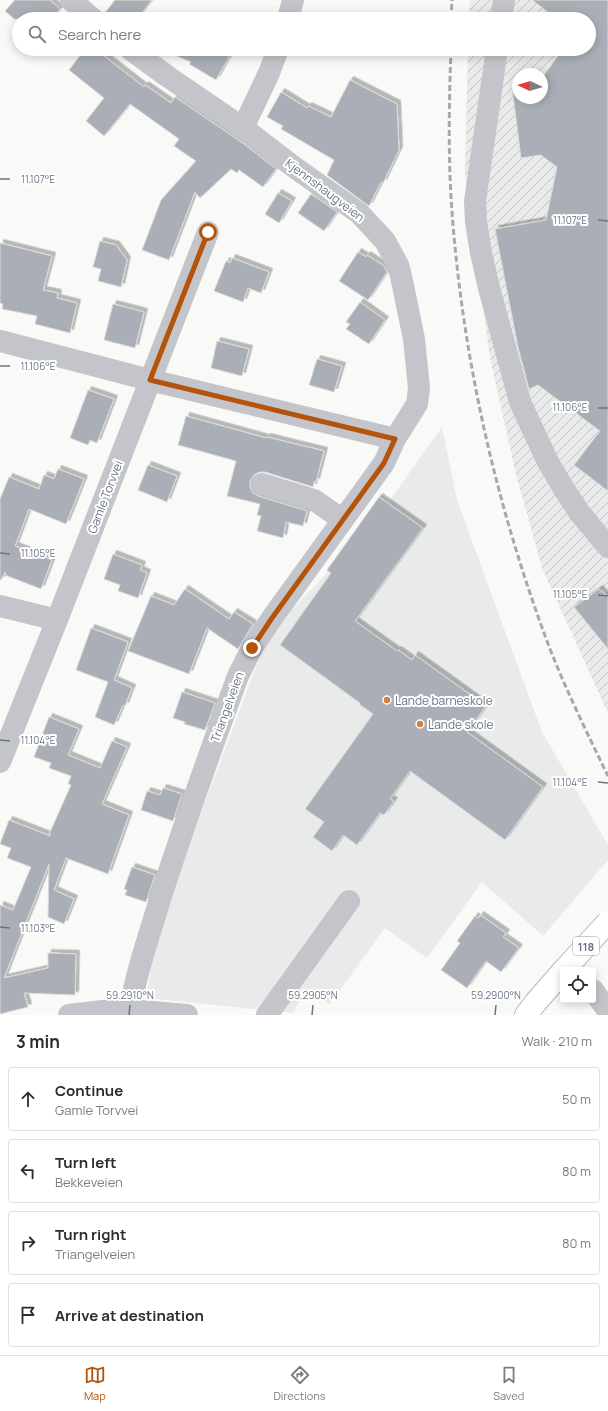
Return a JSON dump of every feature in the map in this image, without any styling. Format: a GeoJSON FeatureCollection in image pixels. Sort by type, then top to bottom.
{"type":"FeatureCollection","features":[{"type":"Feature","properties":{"kind":"main road","name":"118"},"geometry":{"type":"LineString","coordinates":[[531,1008],[564,965],[608,922]]}},
{"type":"Feature","properties":{"kind":"street"},"geometry":{"type":"LineString","coordinates":[[71,0],[85,12]]}},
{"type":"Feature","properties":{"kind":"street"},"geometry":{"type":"LineString","coordinates":[[290,12],[293,0]]}},
{"type":"Feature","properties":{"kind":"street"},"geometry":{"type":"LineString","coordinates":[[502,12],[504,0]]}},
{"type":"Feature","properties":{"kind":"street","name":"Kjennshaugveien"},"geometry":{"type":"LineString","coordinates":[[140,56],[243,128],[294,167],[359,213],[380,235],[398,265],[414,338],[419,388],[417,404],[395,439]]}},
{"type":"Feature","properties":{"kind":"street"},"geometry":{"type":"LineString","coordinates":[[243,128],[275,56]]}},
{"type":"Feature","properties":{"kind":"street"},"geometry":{"type":"LineString","coordinates":[[496,56],[475,201],[476,222],[481,253],[491,296],[520,402],[548,462],[564,489],[579,512],[608,547]]}},
{"type":"Feature","properties":{"kind":"street","name":"Gamle Torvvei"},"geometry":{"type":"LineString","coordinates":[[0,762],[208,232]]}},
{"type":"Feature","properties":{"kind":"street"},"geometry":{"type":"LineString","coordinates":[[0,341],[150,380],[395,439]]}},
{"type":"Feature","properties":{"kind":"street","name":"Triangelveien"},"geometry":{"type":"LineString","coordinates":[[130,1010],[132,994],[174,858],[238,676],[252,648],[272,618],[384,463],[395,439]]}},
{"type":"Feature","properties":{"kind":"street"},"geometry":{"type":"LineString","coordinates":[[262,484],[314,500],[343,520]]}},
{"type":"Feature","properties":{"kind":"street"},"geometry":{"type":"LineString","coordinates":[[0,606],[57,620]]}},
{"type":"Feature","properties":{"kind":"street"},"geometry":{"type":"LineString","coordinates":[[267,1015],[349,901]]}},
{"type":"Feature","properties":{"kind":"street"},"geometry":{"type":"LineString","coordinates":[[596,994],[608,1011]]}},
{"type":"Feature","properties":{"kind":"street"},"geometry":{"type":"LineString","coordinates":[[69,1015],[103,1011],[130,1010],[187,1015]]}},
{"type":"Feature","properties":{"kind":"shaded area"},"geometry":{"type":"Polygon","coordinates":[[[470,0],[608,0],[608,713],[542,568],[516,474],[490,358],[465,172],[468,56],[596,56],[596,12],[469,12],[470,0]]]}},
{"type":"Feature","properties":{"kind":"shaded area","name":"Lande barneskole"},"geometry":{"type":"Polygon","coordinates":[[[442,427],[457,500],[542,732],[608,845],[608,860],[543,936],[482,882],[427,958],[385,928],[330,1004],[304,992],[293,1013],[146,998],[157,937],[194,831],[256,667],[274,628],[325,575],[381,495],[390,500],[442,427]]]}},
{"type":"Feature","properties":{"kind":"building"},"geometry":{"type":"Polygon","coordinates":[[[15,0],[50,0],[60,9],[58,12],[12,12],[12,17],[5,11],[15,0]]]}},
{"type":"Feature","properties":{"kind":"building"},"geometry":{"type":"Polygon","coordinates":[[[115,0],[152,0],[143,12],[106,12],[115,0]]]}},
{"type":"Feature","properties":{"kind":"building"},"geometry":{"type":"Polygon","coordinates":[[[532,0],[608,0],[608,491],[574,465],[600,431],[538,385],[529,389],[518,347],[495,229],[546,220],[557,167],[541,155],[521,158],[514,104],[548,104],[548,70],[558,56],[596,56],[596,12],[548,12],[532,0]]]}},
{"type":"Feature","properties":{"kind":"building"},"geometry":{"type":"Polygon","coordinates":[[[80,56],[104,56],[144,87],[145,85],[171,103],[175,97],[244,144],[276,169],[263,187],[239,170],[237,173],[231,169],[200,198],[195,192],[169,260],[142,250],[161,200],[196,161],[174,146],[179,139],[130,104],[104,136],[86,121],[104,98],[69,70],[80,56]]]}},
{"type":"Feature","properties":{"kind":"building"},"geometry":{"type":"Polygon","coordinates":[[[177,56],[229,57],[216,80],[189,64],[191,62],[177,56]]]}},
{"type":"Feature","properties":{"kind":"building"},"geometry":{"type":"Polygon","coordinates":[[[350,80],[397,104],[399,150],[383,183],[381,182],[369,206],[327,175],[334,160],[281,129],[283,126],[267,117],[281,92],[307,108],[308,106],[331,117],[350,80]]]}},
{"type":"Feature","properties":{"kind":"building"},"geometry":{"type":"Polygon","coordinates":[[[278,193],[292,201],[279,223],[265,214],[278,193]]]}},
{"type":"Feature","properties":{"kind":"building"},"geometry":{"type":"Polygon","coordinates":[[[311,194],[337,212],[324,231],[298,213],[311,194]]]}},
{"type":"Feature","properties":{"kind":"building"},"geometry":{"type":"Polygon","coordinates":[[[100,241],[116,245],[127,260],[121,287],[98,281],[101,269],[93,267],[100,241]]]}},
{"type":"Feature","properties":{"kind":"building"},"geometry":{"type":"Polygon","coordinates":[[[0,243],[52,256],[43,290],[58,293],[57,298],[77,303],[70,333],[35,324],[37,316],[2,309],[3,304],[0,303],[0,243]]]}},
{"type":"Feature","properties":{"kind":"building"},"geometry":{"type":"Polygon","coordinates":[[[358,252],[366,257],[367,255],[384,266],[387,272],[368,300],[339,281],[358,252]]]}},
{"type":"Feature","properties":{"kind":"building"},"geometry":{"type":"Polygon","coordinates":[[[232,258],[269,272],[261,293],[248,288],[243,302],[214,291],[226,261],[230,263],[232,258]]]}},
{"type":"Feature","properties":{"kind":"building"},"geometry":{"type":"Polygon","coordinates":[[[360,302],[385,320],[369,344],[346,329],[350,324],[346,322],[360,302]]]}},
{"type":"Feature","properties":{"kind":"building"},"geometry":{"type":"Polygon","coordinates":[[[113,304],[144,312],[135,348],[104,340],[113,304]]]}},
{"type":"Feature","properties":{"kind":"building"},"geometry":{"type":"Polygon","coordinates":[[[217,341],[249,349],[242,376],[211,368],[217,341]]]}},
{"type":"Feature","properties":{"kind":"building"},"geometry":{"type":"Polygon","coordinates":[[[317,359],[342,366],[334,392],[309,385],[317,359]]]}},
{"type":"Feature","properties":{"kind":"building"},"geometry":{"type":"Polygon","coordinates":[[[88,390],[114,399],[97,443],[90,440],[88,445],[70,438],[88,390]]]}},
{"type":"Feature","properties":{"kind":"building"},"geometry":{"type":"Polygon","coordinates":[[[186,416],[266,438],[324,451],[316,482],[314,481],[313,487],[265,472],[259,472],[254,475],[250,481],[250,487],[253,493],[258,496],[307,511],[303,526],[286,522],[283,538],[257,531],[261,516],[257,515],[260,504],[227,496],[236,461],[178,445],[186,416]]]}},
{"type":"Feature","properties":{"kind":"building"},"geometry":{"type":"Polygon","coordinates":[[[148,465],[177,476],[167,502],[138,490],[148,465]]]}},
{"type":"Feature","properties":{"kind":"building"},"geometry":{"type":"Polygon","coordinates":[[[58,469],[84,479],[66,524],[29,509],[15,546],[52,560],[41,589],[5,575],[5,572],[0,580],[0,499],[9,477],[39,489],[44,475],[54,479],[58,469]]]}},
{"type":"Feature","properties":{"kind":"building","name":"Lande skole"},"geometry":{"type":"Polygon","coordinates":[[[379,497],[423,528],[355,621],[412,660],[415,655],[486,706],[467,732],[543,787],[505,840],[410,771],[390,799],[394,801],[384,815],[380,813],[357,845],[343,835],[332,851],[313,837],[324,822],[305,809],[373,714],[280,645],[331,573],[327,570],[379,497]]]}},
{"type":"Feature","properties":{"kind":"building"},"geometry":{"type":"Polygon","coordinates":[[[113,554],[142,565],[140,570],[147,573],[138,598],[118,591],[120,585],[104,579],[113,554]]]}},
{"type":"Feature","properties":{"kind":"building"},"geometry":{"type":"Polygon","coordinates":[[[185,589],[229,619],[234,612],[253,624],[238,649],[207,628],[189,674],[128,651],[151,596],[174,605],[185,589]]]}},
{"type":"Feature","properties":{"kind":"building"},"geometry":{"type":"Polygon","coordinates":[[[599,589],[608,597],[608,649],[574,607],[599,589]]]}},
{"type":"Feature","properties":{"kind":"building"},"geometry":{"type":"Polygon","coordinates":[[[91,628],[128,642],[114,680],[132,688],[125,706],[123,705],[114,725],[95,717],[108,682],[76,670],[91,628]]]}},
{"type":"Feature","properties":{"kind":"building"},"geometry":{"type":"Polygon","coordinates":[[[182,692],[215,703],[205,730],[184,724],[185,722],[173,718],[182,692]]]}},
{"type":"Feature","properties":{"kind":"building"},"geometry":{"type":"Polygon","coordinates":[[[49,717],[79,729],[68,755],[100,768],[112,741],[127,747],[102,804],[129,815],[108,874],[66,858],[54,890],[74,899],[64,924],[48,917],[49,864],[4,978],[48,968],[48,953],[76,954],[75,995],[24,993],[28,1007],[0,1014],[0,905],[13,910],[31,867],[7,858],[11,848],[0,844],[9,820],[50,836],[50,832],[71,785],[68,784],[71,776],[49,768],[51,763],[34,757],[49,717]]]}},
{"type":"Feature","properties":{"kind":"building"},"geometry":{"type":"Polygon","coordinates":[[[163,788],[182,794],[173,821],[141,810],[147,791],[160,795],[163,788]]]}},
{"type":"Feature","properties":{"kind":"building"},"geometry":{"type":"Polygon","coordinates":[[[132,867],[155,875],[146,902],[125,895],[127,890],[124,889],[132,867]]]}},
{"type":"Feature","properties":{"kind":"building"},"geometry":{"type":"Polygon","coordinates":[[[480,915],[506,933],[503,937],[519,948],[501,972],[486,961],[467,988],[441,970],[460,943],[457,941],[475,916],[478,919],[480,915]]]}},
{"type":"Feature","properties":{"kind":"railway"},"geometry":{"type":"LineString","coordinates":[[451,12],[452,0]]}},
{"type":"Feature","properties":{"kind":"railway"},"geometry":{"type":"LineString","coordinates":[[451,56],[449,130],[450,171],[457,268],[464,323],[485,434],[514,543],[550,649],[563,681],[608,776]]}},
{"type":"Feature","properties":{"kind":"place","name":"Lande barneskole"},"geometry":{"type":"Point","coordinates":[387,700]}},
{"type":"Feature","properties":{"kind":"place","name":"Lande skole"},"geometry":{"type":"Point","coordinates":[420,724]}},
{"type":"Feature","properties":{"kind":"route"},"geometry":{"type":"LineString","coordinates":[[208,232],[150,380],[395,439],[384,463],[252,648]]}}]}
